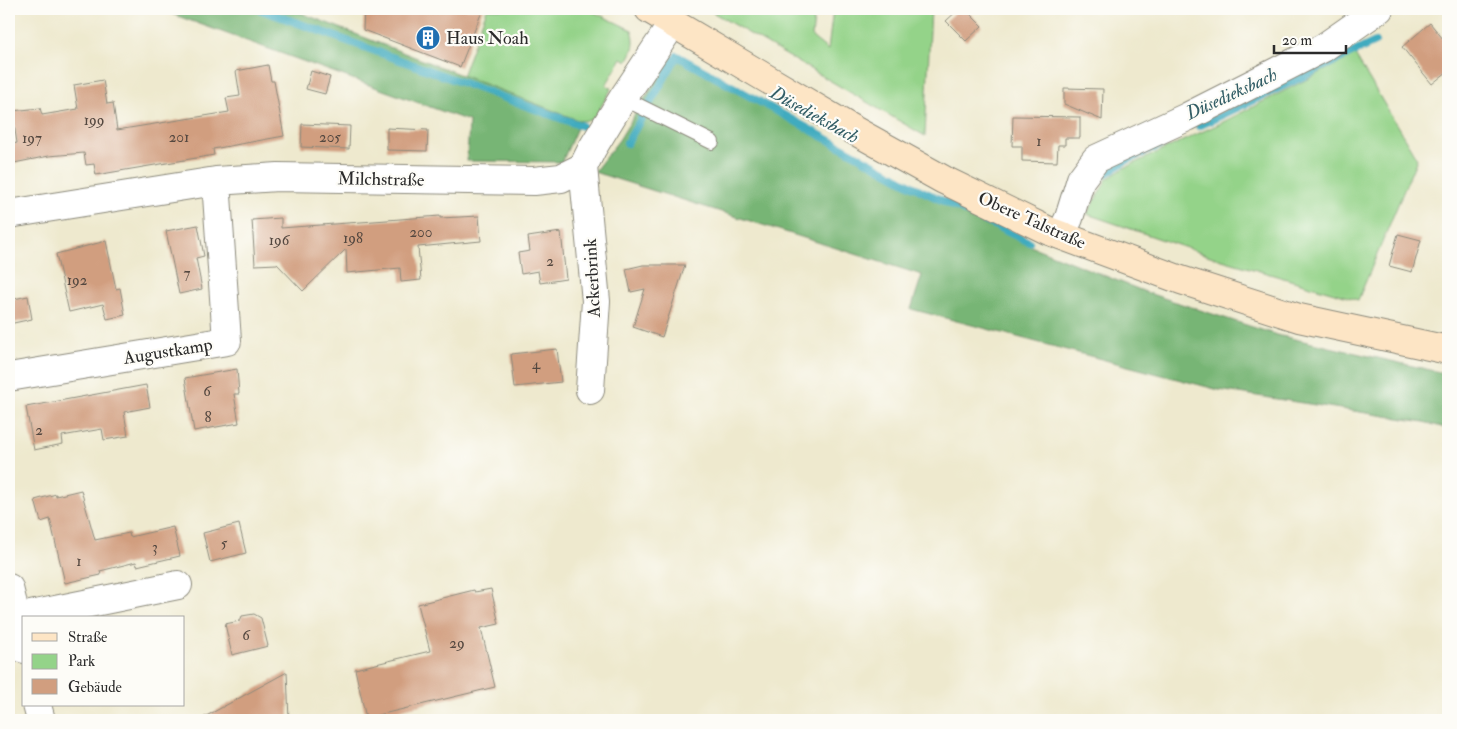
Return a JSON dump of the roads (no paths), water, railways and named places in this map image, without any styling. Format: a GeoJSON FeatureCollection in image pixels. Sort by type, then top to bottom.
{"type":"FeatureCollection","features":[{"type":"Feature","properties":{"kind":"street","name":"Obere Talstraße"},"geometry":{"type":"LineString","coordinates":[[649,9],[801,100],[927,170],[1049,231],[1181,280],[1299,318],[1448,350]]}},
{"type":"Feature","properties":{"kind":"street"},"geometry":{"type":"LineString","coordinates":[[1061,235],[1069,218],[1081,179],[1096,159],[1186,117],[1323,48],[1379,9]]}},
{"type":"Feature","properties":{"kind":"street"},"geometry":{"type":"LineString","coordinates":[[583,167],[623,98],[674,23]]}},
{"type":"Feature","properties":{"kind":"street","name":"Milchstraße"},"geometry":{"type":"LineString","coordinates":[[9,214],[216,181],[278,177],[534,181],[561,178],[583,167]]}},
{"type":"Feature","properties":{"kind":"street","name":"Ackerbrink"},"geometry":{"type":"LineString","coordinates":[[583,167],[596,301],[590,390]]}},
{"type":"Feature","properties":{"kind":"street","name":"Augustkamp"},"geometry":{"type":"LineString","coordinates":[[9,377],[227,341],[216,181]]}},
{"type":"Feature","properties":{"kind":"street"},"geometry":{"type":"LineString","coordinates":[[26,616],[178,585]]}},
{"type":"Feature","properties":{"kind":"street"},"geometry":{"type":"LineString","coordinates":[[9,588],[22,641]]}},
{"type":"Feature","properties":{"kind":"street"},"geometry":{"type":"LineString","coordinates":[[16,618],[22,617]]}},
{"type":"Feature","properties":{"kind":"street"},"geometry":{"type":"LineString","coordinates":[[38,706],[41,720]]}},
{"type":"Feature","properties":{"kind":"lane"},"geometry":{"type":"LineString","coordinates":[[623,98],[712,142]]}},
{"type":"Feature","properties":{"kind":"waterway","name":"Düsedieksbach"},"geometry":{"type":"LineString","coordinates":[[259,9],[582,126]]}},
{"type":"Feature","properties":{"kind":"waterway","name":"Düsedieksbach"},"geometry":{"type":"LineString","coordinates":[[1199,126],[1375,42]]}},
{"type":"Feature","properties":{"kind":"waterway","name":"Düsedieksbach"},"geometry":{"type":"LineString","coordinates":[[627,143],[677,56],[914,187],[1029,242]]}},
{"type":"Feature","properties":{"kind":"waterway","name":"Düsedieksbach"},"geometry":{"type":"LineString","coordinates":[[1102,176],[1125,161],[1164,143]]}},
{"type":"Feature","properties":{"kind":"place","name":"Haus Noah"},"geometry":{"type":"Point","coordinates":[428,38]}}]}
